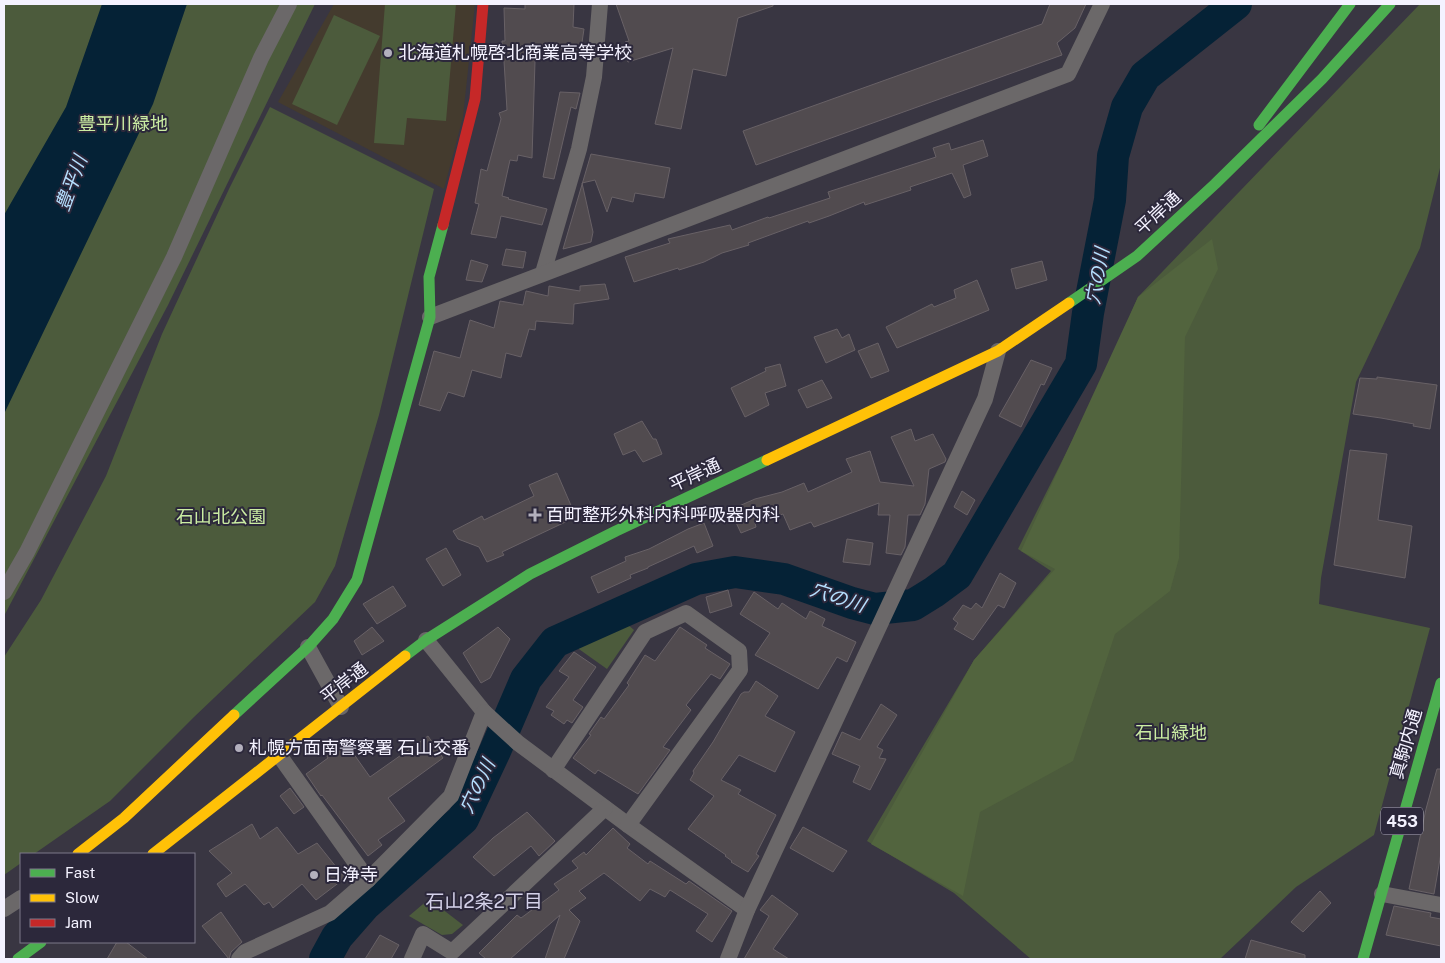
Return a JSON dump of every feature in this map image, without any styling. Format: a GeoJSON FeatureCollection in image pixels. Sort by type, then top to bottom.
{"type":"FeatureCollection","features":[{"type":"Feature","properties":{"kind":"main road"},"geometry":{"type":"LineString","coordinates":[[79,853],[124,818],[308,647],[333,618],[357,580],[430,317],[429,277],[475,99],[483,4]]}},
{"type":"Feature","properties":{"kind":"main road","name":"平岸通"},"geometry":{"type":"LineString","coordinates":[[1215,184],[1350,4]]}},
{"type":"Feature","properties":{"kind":"main road","name":"平岸通"},"geometry":{"type":"LineString","coordinates":[[154,853],[426,640],[530,574],[616,531],[998,350],[1137,256],[1215,184],[1322,79],[1390,4]]}},
{"type":"Feature","properties":{"kind":"main road","name":"真駒内通"},"geometry":{"type":"LineString","coordinates":[[1363,959],[1441,683]]}},
{"type":"Feature","properties":{"kind":"main road"},"geometry":{"type":"LineString","coordinates":[[25,957],[40,943]]}},
{"type":"Feature","properties":{"kind":"street"},"geometry":{"type":"LineString","coordinates":[[4,592],[27,552],[174,257],[261,58],[289,4]]}},
{"type":"Feature","properties":{"kind":"street"},"geometry":{"type":"LineString","coordinates":[[543,273],[579,149],[594,77],[600,4]]}},
{"type":"Feature","properties":{"kind":"street"},"geometry":{"type":"LineString","coordinates":[[430,317],[1068,74],[1102,4]]}},
{"type":"Feature","properties":{"kind":"street"},"geometry":{"type":"LineString","coordinates":[[728,959],[747,910],[985,399],[998,350]]}},
{"type":"Feature","properties":{"kind":"street"},"geometry":{"type":"LineString","coordinates":[[553,770],[645,632],[686,613],[739,651],[740,670],[628,825]]}},
{"type":"Feature","properties":{"kind":"street"},"geometry":{"type":"LineString","coordinates":[[426,640],[488,717],[518,743],[747,910]]}},
{"type":"Feature","properties":{"kind":"street"},"geometry":{"type":"LineString","coordinates":[[308,647],[341,707]]}},
{"type":"Feature","properties":{"kind":"street"},"geometry":{"type":"LineString","coordinates":[[239,959],[245,952],[330,913],[368,880],[451,796],[488,717]]}},
{"type":"Feature","properties":{"kind":"street"},"geometry":{"type":"LineString","coordinates":[[279,755],[368,880]]}},
{"type":"Feature","properties":{"kind":"street"},"geometry":{"type":"LineString","coordinates":[[412,959],[423,934],[452,952],[606,808]]}},
{"type":"Feature","properties":{"kind":"street"},"geometry":{"type":"LineString","coordinates":[[1382,894],[1441,905]]}},
{"type":"Feature","properties":{"kind":"street"},"geometry":{"type":"LineString","coordinates":[[4,909],[20,899]]}},
{"type":"Feature","properties":{"kind":"shaded area","name":"北海道札幌啓北商業高等学校"},"geometry":{"type":"Polygon","coordinates":[[[334,4],[475,4],[463,117],[444,189],[278,102],[334,4]]]}},
{"type":"Feature","properties":{"kind":"green space","name":"豊平川緑地"},"geometry":{"type":"Polygon","coordinates":[[[4,4],[315,4],[168,305],[4,616],[4,4]]]}},
{"type":"Feature","properties":{"kind":"green space"},"geometry":{"type":"Polygon","coordinates":[[[385,4],[456,4],[446,121],[407,118],[404,145],[374,143],[385,4]]]}},
{"type":"Feature","properties":{"kind":"green space","name":"石山緑地"},"geometry":{"type":"Polygon","coordinates":[[[1420,4],[1441,4],[1441,164],[1420,248],[1356,382],[1321,578],[1319,604],[1430,628],[1374,835],[1296,887],[1220,959],[1031,959],[954,893],[867,841],[974,660],[1051,571],[1018,549],[1100,385],[1138,297],[1420,4]]]}},
{"type":"Feature","properties":{"kind":"green space"},"geometry":{"type":"Polygon","coordinates":[[[334,15],[380,36],[337,125],[292,104],[334,15]]]}},
{"type":"Feature","properties":{"kind":"green space","name":"石山北公園"},"geometry":{"type":"Polygon","coordinates":[[[270,107],[434,189],[379,415],[335,566],[315,602],[194,717],[110,801],[35,853],[20,853],[20,864],[4,875],[4,657],[41,600],[106,476],[162,334],[229,189],[270,107]]]}},
{"type":"Feature","properties":{"kind":"green space"},"geometry":{"type":"Polygon","coordinates":[[[1212,239],[1218,269],[1185,337],[1179,558],[1170,591],[1115,634],[1073,761],[980,812],[963,896],[871,844],[974,660],[1055,569],[1021,551],[1138,297],[1212,239]]]}},
{"type":"Feature","properties":{"kind":"green space"},"geometry":{"type":"Polygon","coordinates":[[[627,624],[634,630],[607,669],[576,647],[627,624]]]}},
{"type":"Feature","properties":{"kind":"green space"},"geometry":{"type":"Polygon","coordinates":[[[429,899],[463,925],[452,934],[442,935],[409,916],[429,899]]]}},
{"type":"Feature","properties":{"kind":"water","name":"豊平川"},"geometry":{"type":"Polygon","coordinates":[[[102,4],[187,4],[153,104],[4,414],[4,215],[66,107],[102,4]]]}},
{"type":"Feature","properties":{"kind":"building"},"geometry":{"type":"Polygon","coordinates":[[[525,4],[574,4],[573,27],[584,29],[581,49],[538,48],[539,61],[535,61],[532,158],[518,155],[517,161],[510,160],[502,196],[547,209],[542,225],[501,216],[496,238],[471,234],[479,204],[475,203],[481,169],[487,171],[501,119],[499,113],[507,110],[504,61],[502,61],[502,41],[505,41],[504,8],[525,9],[525,4]]]}},
{"type":"Feature","properties":{"kind":"building"},"geometry":{"type":"Polygon","coordinates":[[[616,4],[773,4],[773,6],[738,18],[726,76],[693,69],[681,129],[655,124],[673,48],[628,62],[623,49],[627,47],[625,42],[629,41],[616,4]]]}},
{"type":"Feature","properties":{"kind":"building"},"geometry":{"type":"Polygon","coordinates":[[[1050,4],[1086,4],[1075,28],[1057,43],[1062,55],[756,165],[743,131],[1042,24],[1050,4]]]}},
{"type":"Feature","properties":{"kind":"building"},"geometry":{"type":"Polygon","coordinates":[[[560,92],[580,93],[576,109],[571,107],[554,179],[543,177],[560,92]]]}},
{"type":"Feature","properties":{"kind":"building"},"geometry":{"type":"Polygon","coordinates":[[[983,140],[988,156],[963,165],[971,195],[964,198],[952,173],[910,187],[911,190],[865,205],[864,202],[809,223],[808,221],[748,243],[749,245],[722,253],[704,262],[634,282],[625,257],[670,243],[668,239],[730,225],[732,230],[830,198],[828,192],[936,157],[933,148],[949,143],[951,150],[983,140]]]}},
{"type":"Feature","properties":{"kind":"building"},"geometry":{"type":"Polygon","coordinates":[[[591,154],[670,168],[664,198],[635,193],[633,202],[612,197],[607,212],[595,180],[582,183],[591,154]]]}},
{"type":"Feature","properties":{"kind":"building"},"geometry":{"type":"Polygon","coordinates":[[[582,184],[593,232],[591,242],[563,249],[582,184]]]}},
{"type":"Feature","properties":{"kind":"building"},"geometry":{"type":"Polygon","coordinates":[[[506,249],[526,252],[523,268],[502,265],[506,249]]]}},
{"type":"Feature","properties":{"kind":"building"},"geometry":{"type":"Polygon","coordinates":[[[471,260],[488,265],[482,282],[466,280],[471,260]]]}},
{"type":"Feature","properties":{"kind":"building"},"geometry":{"type":"Polygon","coordinates":[[[1042,261],[1047,280],[1016,289],[1011,269],[1042,261]]]}},
{"type":"Feature","properties":{"kind":"building"},"geometry":{"type":"Polygon","coordinates":[[[977,280],[989,310],[897,348],[886,327],[932,304],[934,307],[956,298],[954,290],[977,280]]]}},
{"type":"Feature","properties":{"kind":"building"},"geometry":{"type":"Polygon","coordinates":[[[605,284],[609,299],[574,304],[573,324],[536,321],[535,330],[529,329],[521,357],[506,353],[501,378],[472,370],[464,397],[448,392],[440,411],[419,405],[434,351],[460,358],[470,320],[494,328],[500,301],[523,305],[526,291],[548,296],[549,286],[580,291],[580,286],[605,284]]]}},
{"type":"Feature","properties":{"kind":"building"},"geometry":{"type":"Polygon","coordinates":[[[837,329],[842,338],[849,334],[855,350],[826,363],[814,337],[837,329]]]}},
{"type":"Feature","properties":{"kind":"building"},"geometry":{"type":"Polygon","coordinates":[[[878,343],[889,371],[871,378],[858,351],[878,343]]]}},
{"type":"Feature","properties":{"kind":"building"},"geometry":{"type":"Polygon","coordinates":[[[1031,360],[1052,368],[1044,385],[1041,384],[1021,427],[999,416],[1031,360]]]}},
{"type":"Feature","properties":{"kind":"building"},"geometry":{"type":"Polygon","coordinates":[[[780,364],[786,386],[765,393],[769,405],[745,417],[731,388],[766,371],[765,368],[780,364]]]}},
{"type":"Feature","properties":{"kind":"building"},"geometry":{"type":"Polygon","coordinates":[[[1377,377],[1437,385],[1430,429],[1413,426],[1414,424],[1353,414],[1360,378],[1377,379],[1377,377]]]}},
{"type":"Feature","properties":{"kind":"building"},"geometry":{"type":"Polygon","coordinates":[[[822,380],[832,398],[807,408],[798,390],[822,380]]]}},
{"type":"Feature","properties":{"kind":"building"},"geometry":{"type":"Polygon","coordinates":[[[642,421],[653,439],[656,439],[662,454],[643,462],[635,450],[623,455],[614,434],[642,421]]]}},
{"type":"Feature","properties":{"kind":"building"},"geometry":{"type":"Polygon","coordinates":[[[911,429],[915,441],[933,434],[946,459],[945,462],[929,469],[925,504],[920,515],[908,515],[905,547],[901,555],[886,553],[890,515],[878,515],[879,503],[814,527],[811,522],[790,530],[783,514],[755,523],[756,527],[741,533],[730,510],[755,499],[782,492],[804,483],[808,492],[852,472],[846,459],[870,451],[880,482],[914,486],[891,437],[911,429]]]}},
{"type":"Feature","properties":{"kind":"building"},"geometry":{"type":"Polygon","coordinates":[[[1350,450],[1387,454],[1378,520],[1412,526],[1405,578],[1334,565],[1350,450]]]}},
{"type":"Feature","properties":{"kind":"building"},"geometry":{"type":"Polygon","coordinates":[[[557,473],[576,517],[502,552],[504,555],[487,562],[479,547],[458,539],[453,531],[482,516],[484,520],[534,496],[529,485],[557,473]]]}},
{"type":"Feature","properties":{"kind":"building"},"geometry":{"type":"Polygon","coordinates":[[[962,491],[975,500],[967,515],[954,507],[962,491]]]}},
{"type":"Feature","properties":{"kind":"building"},"geometry":{"type":"Polygon","coordinates":[[[704,523],[713,546],[697,553],[694,546],[630,575],[631,578],[598,593],[591,577],[626,561],[625,557],[649,549],[704,523]]]}},
{"type":"Feature","properties":{"kind":"building"},"geometry":{"type":"Polygon","coordinates":[[[847,539],[873,543],[870,565],[843,562],[847,539]]]}},
{"type":"Feature","properties":{"kind":"building"},"geometry":{"type":"Polygon","coordinates":[[[446,548],[461,575],[443,586],[426,559],[446,548]]]}},
{"type":"Feature","properties":{"kind":"building"},"geometry":{"type":"Polygon","coordinates":[[[1000,573],[1016,583],[1004,608],[998,605],[973,640],[954,629],[958,623],[953,619],[963,605],[971,609],[976,603],[982,608],[1000,573]]]}},
{"type":"Feature","properties":{"kind":"building"},"geometry":{"type":"Polygon","coordinates":[[[393,586],[406,606],[377,624],[363,604],[393,586]]]}},
{"type":"Feature","properties":{"kind":"building"},"geometry":{"type":"Polygon","coordinates":[[[728,590],[732,606],[710,613],[706,597],[728,590]]]}},
{"type":"Feature","properties":{"kind":"building"},"geometry":{"type":"Polygon","coordinates":[[[754,592],[778,609],[782,603],[806,619],[810,611],[825,619],[822,626],[856,642],[847,662],[837,657],[818,689],[755,655],[770,633],[740,614],[754,592]]]}},
{"type":"Feature","properties":{"kind":"building"},"geometry":{"type":"Polygon","coordinates":[[[372,627],[384,641],[362,655],[354,641],[372,627]]]}},
{"type":"Feature","properties":{"kind":"building"},"geometry":{"type":"Polygon","coordinates":[[[498,627],[510,639],[490,678],[481,683],[463,653],[498,627]]]}},
{"type":"Feature","properties":{"kind":"building"},"geometry":{"type":"Polygon","coordinates":[[[680,627],[707,645],[705,648],[730,664],[720,679],[711,674],[686,705],[691,710],[663,747],[670,750],[638,794],[598,770],[595,774],[573,758],[591,735],[589,734],[601,717],[604,719],[629,685],[627,683],[645,655],[655,661],[680,627]]]}},
{"type":"Feature","properties":{"kind":"building"},"geometry":{"type":"Polygon","coordinates":[[[574,652],[596,667],[573,700],[583,707],[572,723],[567,720],[564,724],[551,715],[554,711],[546,707],[569,677],[559,671],[574,652]]]}},
{"type":"Feature","properties":{"kind":"building"},"geometry":{"type":"Polygon","coordinates":[[[756,681],[778,696],[765,716],[795,732],[775,772],[739,755],[721,780],[741,790],[738,794],[776,815],[756,854],[759,856],[748,872],[731,862],[726,855],[688,829],[714,796],[690,780],[694,773],[693,771],[713,742],[741,694],[749,692],[756,681]]]}},
{"type":"Feature","properties":{"kind":"building"},"geometry":{"type":"Polygon","coordinates":[[[881,704],[897,715],[877,747],[883,750],[879,758],[886,759],[870,790],[853,782],[860,766],[832,754],[842,732],[860,740],[881,704]]]}},
{"type":"Feature","properties":{"kind":"building"},"geometry":{"type":"Polygon","coordinates":[[[428,736],[443,758],[388,798],[405,821],[378,840],[382,845],[368,856],[306,774],[346,743],[370,777],[428,736]]]}},
{"type":"Feature","properties":{"kind":"building"},"geometry":{"type":"Polygon","coordinates":[[[1437,769],[1441,769],[1441,853],[1434,894],[1409,889],[1426,809],[1437,769]]]}},
{"type":"Feature","properties":{"kind":"building"},"geometry":{"type":"Polygon","coordinates":[[[290,788],[304,807],[294,814],[280,796],[290,788]]]}},
{"type":"Feature","properties":{"kind":"building"},"geometry":{"type":"Polygon","coordinates":[[[527,812],[555,841],[539,856],[531,846],[494,876],[473,857],[493,838],[527,812]]]}},
{"type":"Feature","properties":{"kind":"building"},"geometry":{"type":"Polygon","coordinates":[[[252,824],[260,839],[277,827],[298,854],[317,843],[345,878],[316,900],[302,884],[273,908],[269,902],[264,905],[245,884],[226,897],[217,884],[232,873],[209,851],[252,824]]]}},
{"type":"Feature","properties":{"kind":"building"},"geometry":{"type":"Polygon","coordinates":[[[803,827],[847,851],[833,872],[790,848],[803,827]]]}},
{"type":"Feature","properties":{"kind":"building"},"geometry":{"type":"Polygon","coordinates":[[[613,828],[630,844],[627,848],[648,864],[650,861],[686,884],[689,881],[732,911],[712,942],[696,931],[708,914],[670,890],[665,897],[650,889],[640,901],[604,873],[579,891],[586,898],[569,910],[580,921],[564,959],[545,959],[560,915],[510,959],[486,959],[479,953],[517,915],[521,918],[559,890],[554,884],[578,868],[572,861],[584,852],[586,855],[613,828]]]}},
{"type":"Feature","properties":{"kind":"building"},"geometry":{"type":"Polygon","coordinates":[[[1320,891],[1331,903],[1303,932],[1291,922],[1320,891]]]}},
{"type":"Feature","properties":{"kind":"building"},"geometry":{"type":"Polygon","coordinates":[[[772,895],[798,914],[773,949],[789,959],[744,959],[769,916],[760,910],[772,895]]]}},
{"type":"Feature","properties":{"kind":"building"},"geometry":{"type":"Polygon","coordinates":[[[1394,906],[1431,913],[1430,917],[1441,919],[1441,946],[1386,935],[1394,906]]]}},
{"type":"Feature","properties":{"kind":"building"},"geometry":{"type":"Polygon","coordinates":[[[221,912],[242,942],[231,952],[229,959],[202,926],[221,912]]]}},
{"type":"Feature","properties":{"kind":"building"},"geometry":{"type":"Polygon","coordinates":[[[380,935],[399,945],[391,959],[365,959],[380,935]]]}},
{"type":"Feature","properties":{"kind":"building"},"geometry":{"type":"Polygon","coordinates":[[[1251,940],[1305,955],[1305,959],[1245,959],[1251,940]]]}},
{"type":"Feature","properties":{"kind":"building"},"geometry":{"type":"Polygon","coordinates":[[[116,943],[127,943],[148,959],[107,959],[116,943]]]}},
{"type":"Feature","properties":{"kind":"waterway","name":"穴の川"},"geometry":{"type":"LineString","coordinates":[[325,959],[337,937],[365,905],[463,819],[526,679],[555,642],[696,579],[735,572],[784,579],[852,603],[875,609],[913,605],[957,575],[1081,364],[1088,313],[1110,200],[1113,156],[1127,107],[1145,76],[1236,4]]}},
{"type":"Feature","properties":{"kind":"traffic: fast"},"geometry":{"type":"LineString","coordinates":[[1259,125],[1350,4]]}},
{"type":"Feature","properties":{"kind":"traffic: fast"},"geometry":{"type":"LineString","coordinates":[[1069,303],[1137,256],[1215,184],[1322,79],[1390,4]]}},
{"type":"Feature","properties":{"kind":"traffic: fast"},"geometry":{"type":"LineString","coordinates":[[234,715],[308,647],[333,619],[357,580],[430,317],[429,277],[443,225]]}},
{"type":"Feature","properties":{"kind":"traffic: fast"},"geometry":{"type":"LineString","coordinates":[[405,656],[426,640],[530,574],[767,460]]}},
{"type":"Feature","properties":{"kind":"traffic: fast"},"geometry":{"type":"LineString","coordinates":[[1363,959],[1441,683]]}},
{"type":"Feature","properties":{"kind":"traffic: fast"},"geometry":{"type":"LineString","coordinates":[[18,959],[40,943]]}},
{"type":"Feature","properties":{"kind":"traffic: slow"},"geometry":{"type":"LineString","coordinates":[[767,460],[998,351],[1069,303]]}},
{"type":"Feature","properties":{"kind":"traffic: slow"},"geometry":{"type":"LineString","coordinates":[[154,853],[405,656]]}},
{"type":"Feature","properties":{"kind":"traffic: slow"},"geometry":{"type":"LineString","coordinates":[[79,853],[124,818],[234,715]]}},
{"type":"Feature","properties":{"kind":"traffic: jam"},"geometry":{"type":"LineString","coordinates":[[443,225],[475,99],[483,4]]}},
{"type":"Feature","properties":{"kind":"place","name":"北海道札幌啓北商業高等学校"},"geometry":{"type":"Point","coordinates":[388,53]}},
{"type":"Feature","properties":{"kind":"place","name":"百町整形外科内科呼吸器内科"},"geometry":{"type":"Point","coordinates":[535,515]}},
{"type":"Feature","properties":{"kind":"place","name":"札幌方面南警察署 石山交番"},"geometry":{"type":"Point","coordinates":[239,748]}},
{"type":"Feature","properties":{"kind":"place","name":"日浄寺"},"geometry":{"type":"Point","coordinates":[314,875]}},
{"type":"Feature","properties":{"kind":"district","name":"石山2条2丁目"},"geometry":{"type":"Point","coordinates":[484,901]}}]}
